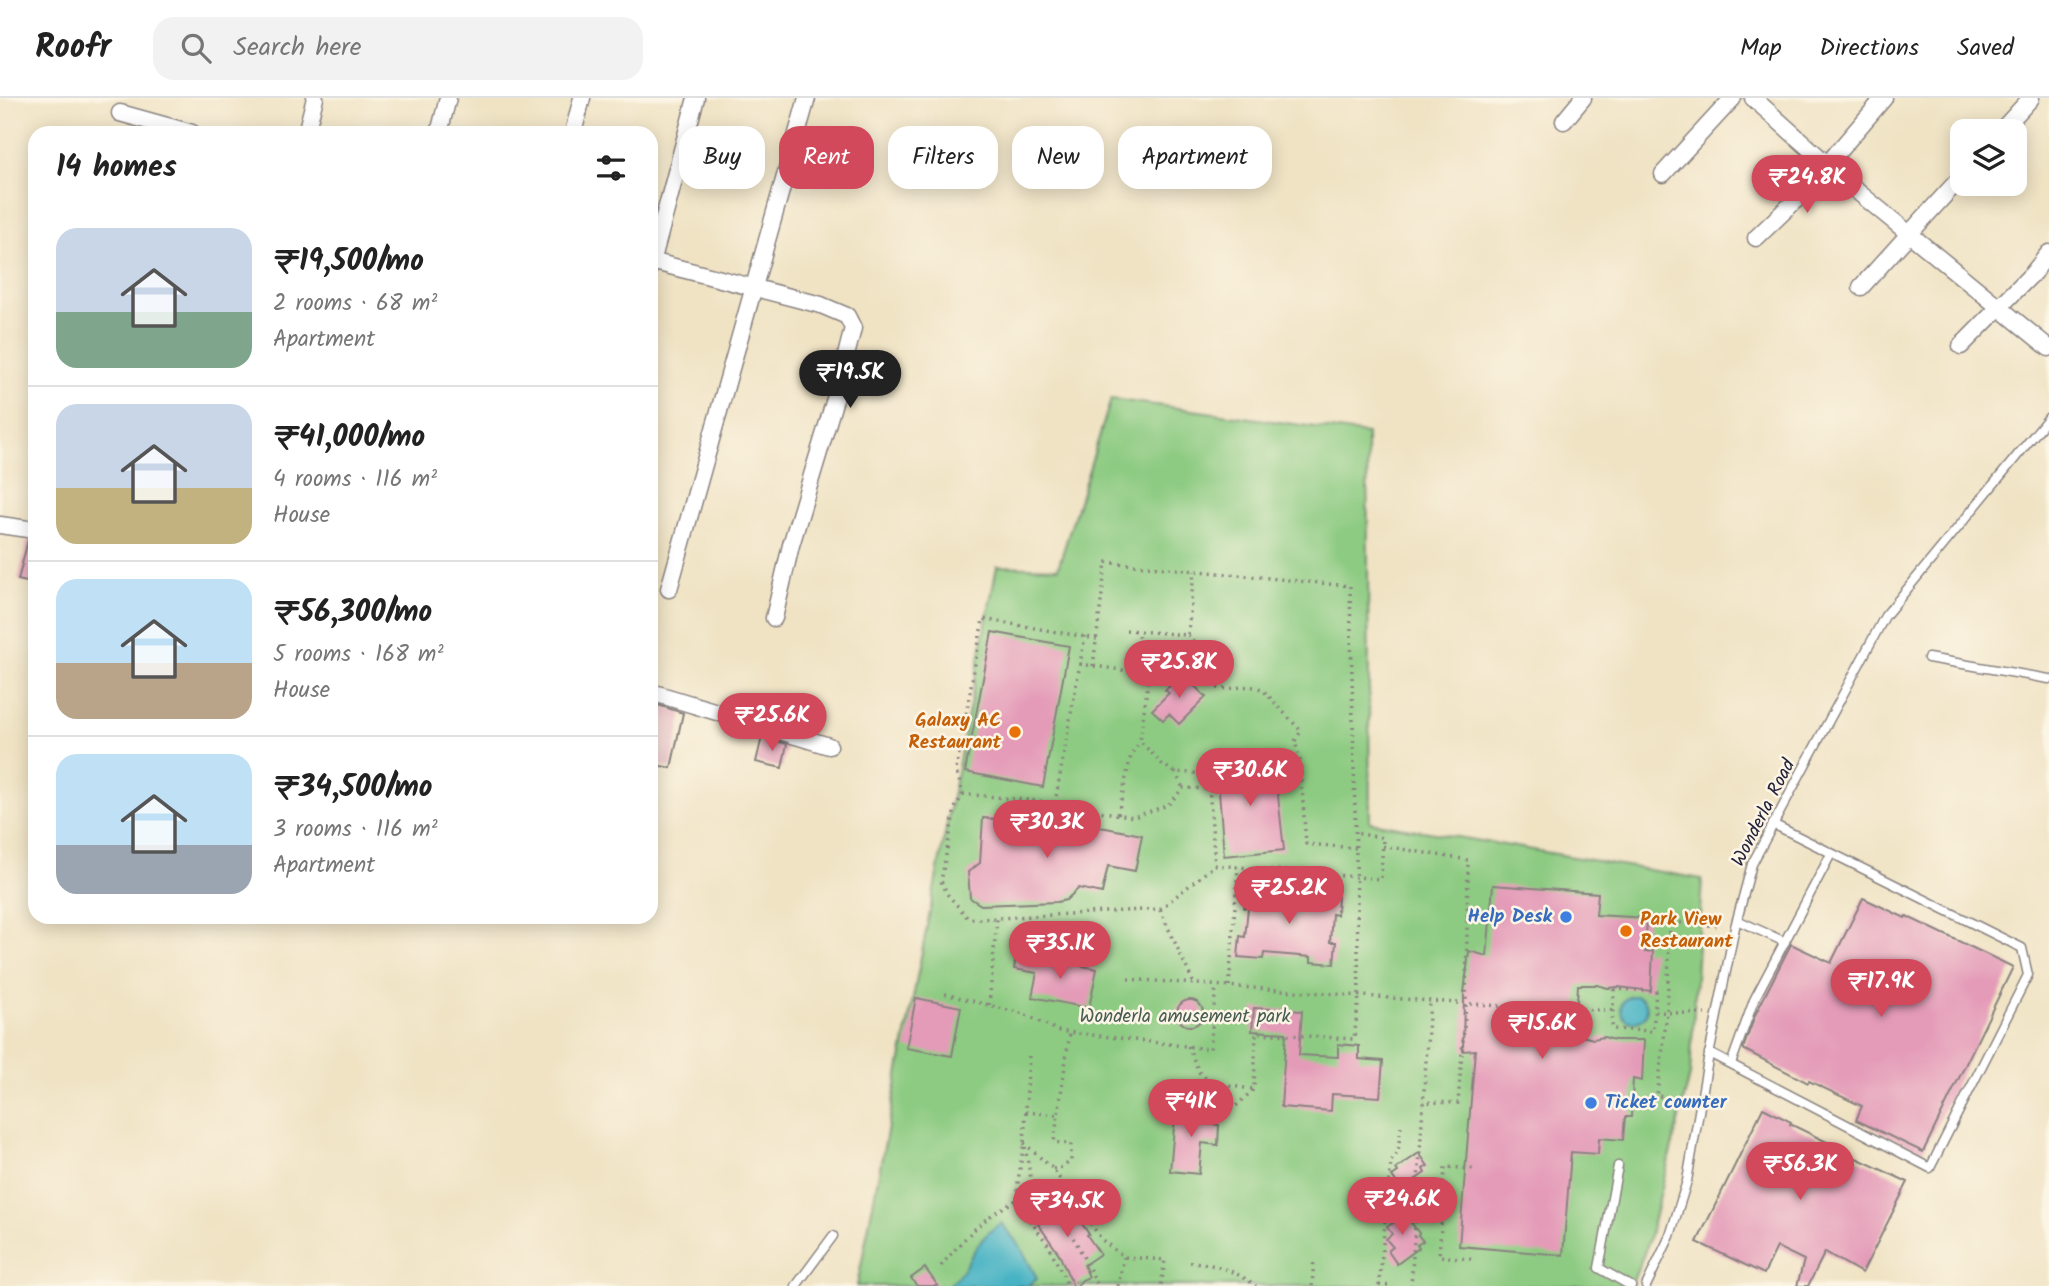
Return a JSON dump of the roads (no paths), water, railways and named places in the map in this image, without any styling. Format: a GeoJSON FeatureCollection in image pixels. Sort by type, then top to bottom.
{"type":"FeatureCollection","features":[{"type":"Feature","properties":{"kind":"street"},"geometry":{"type":"LineString","coordinates":[[308,126],[315,98]]}},
{"type":"Feature","properties":{"kind":"street"},"geometry":{"type":"LineString","coordinates":[[441,126],[448,98]]}},
{"type":"Feature","properties":{"kind":"street"},"geometry":{"type":"LineString","coordinates":[[575,126],[582,98]]}},
{"type":"Feature","properties":{"kind":"street"},"geometry":{"type":"LineString","coordinates":[[658,236],[696,98]]}},
{"type":"Feature","properties":{"kind":"street"},"geometry":{"type":"LineString","coordinates":[[669,589],[807,98]]}},
{"type":"Feature","properties":{"kind":"street"},"geometry":{"type":"LineString","coordinates":[[1564,121],[1583,98]]}},
{"type":"Feature","properties":{"kind":"street"},"geometry":{"type":"LineString","coordinates":[[1663,174],[1733,98]]}},
{"type":"Feature","properties":{"kind":"street"},"geometry":{"type":"LineString","coordinates":[[1753,98],[1827,164],[2049,348]]}},
{"type":"Feature","properties":{"kind":"street"},"geometry":{"type":"LineString","coordinates":[[1756,238],[1801,195],[1884,98]]}},
{"type":"Feature","properties":{"kind":"street"},"geometry":{"type":"LineString","coordinates":[[2012,119],[2031,98]]}},
{"type":"Feature","properties":{"kind":"street"},"geometry":{"type":"LineString","coordinates":[[120,113],[159,126]]}},
{"type":"Feature","properties":{"kind":"street"},"geometry":{"type":"LineString","coordinates":[[1861,286],[1950,189]]}},
{"type":"Feature","properties":{"kind":"street"},"geometry":{"type":"LineString","coordinates":[[1961,346],[2049,253]]}},
{"type":"Feature","properties":{"kind":"street"},"geometry":{"type":"LineString","coordinates":[[658,264],[821,305],[848,316],[853,328],[835,399],[791,545],[774,618]]}},
{"type":"Feature","properties":{"kind":"street"},"geometry":{"type":"LineString","coordinates":[[0,525],[28,529]]}},
{"type":"Feature","properties":{"kind":"street"},"geometry":{"type":"LineString","coordinates":[[658,694],[829,746]]}},
{"type":"Feature","properties":{"kind":"lane","name":"Wonderla Road"},"geometry":{"type":"LineString","coordinates":[[1646,1286],[1670,1236],[1687,1181],[1717,1014],[1752,864],[1885,616],[2049,417]]}},
{"type":"Feature","properties":{"kind":"lane"},"geometry":{"type":"LineString","coordinates":[[1928,658],[2049,679]]}},
{"type":"Feature","properties":{"kind":"lane"},"geometry":{"type":"LineString","coordinates":[[1710,1053],[1930,1168],[2028,975],[2022,948],[1773,824]]}},
{"type":"Feature","properties":{"kind":"lane"},"geometry":{"type":"LineString","coordinates":[[1731,1064],[1754,1000],[1831,854]]}},
{"type":"Feature","properties":{"kind":"lane"},"geometry":{"type":"LineString","coordinates":[[1736,924],[1785,942]]}},
{"type":"Feature","properties":{"kind":"lane"},"geometry":{"type":"LineString","coordinates":[[1618,1166],[1599,1268],[1631,1286]]}},
{"type":"Feature","properties":{"kind":"lane"},"geometry":{"type":"LineString","coordinates":[[796,1286],[833,1236]]}},
{"type":"Feature","properties":{"kind":"water"},"geometry":{"type":"Polygon","coordinates":[[[1634,996],[1643,1000],[1647,1009],[1643,1018],[1634,1022],[1625,1018],[1621,1009],[1625,1000],[1634,996]]]}},
{"type":"Feature","properties":{"kind":"water"},"geometry":{"type":"Polygon","coordinates":[[[1001,1223],[1020,1246],[1037,1278],[1028,1286],[948,1286],[983,1238],[1001,1223]]]}},
{"type":"Feature","properties":{"kind":"place","name":"Galaxy AC Restaurant"},"geometry":{"type":"Point","coordinates":[1015,732]}},
{"type":"Feature","properties":{"kind":"place","name":"Help Desk"},"geometry":{"type":"Point","coordinates":[1566,917]}},
{"type":"Feature","properties":{"kind":"place","name":"Park View Restaurant"},"geometry":{"type":"Point","coordinates":[1626,931]}},
{"type":"Feature","properties":{"kind":"place","name":"Ticket counter"},"geometry":{"type":"Point","coordinates":[1591,1103]}},
{"type":"Feature","properties":{"kind":"park label","name":"Wonderla amusement park"},"geometry":{"type":"Point","coordinates":[1185,1017]}}]}
